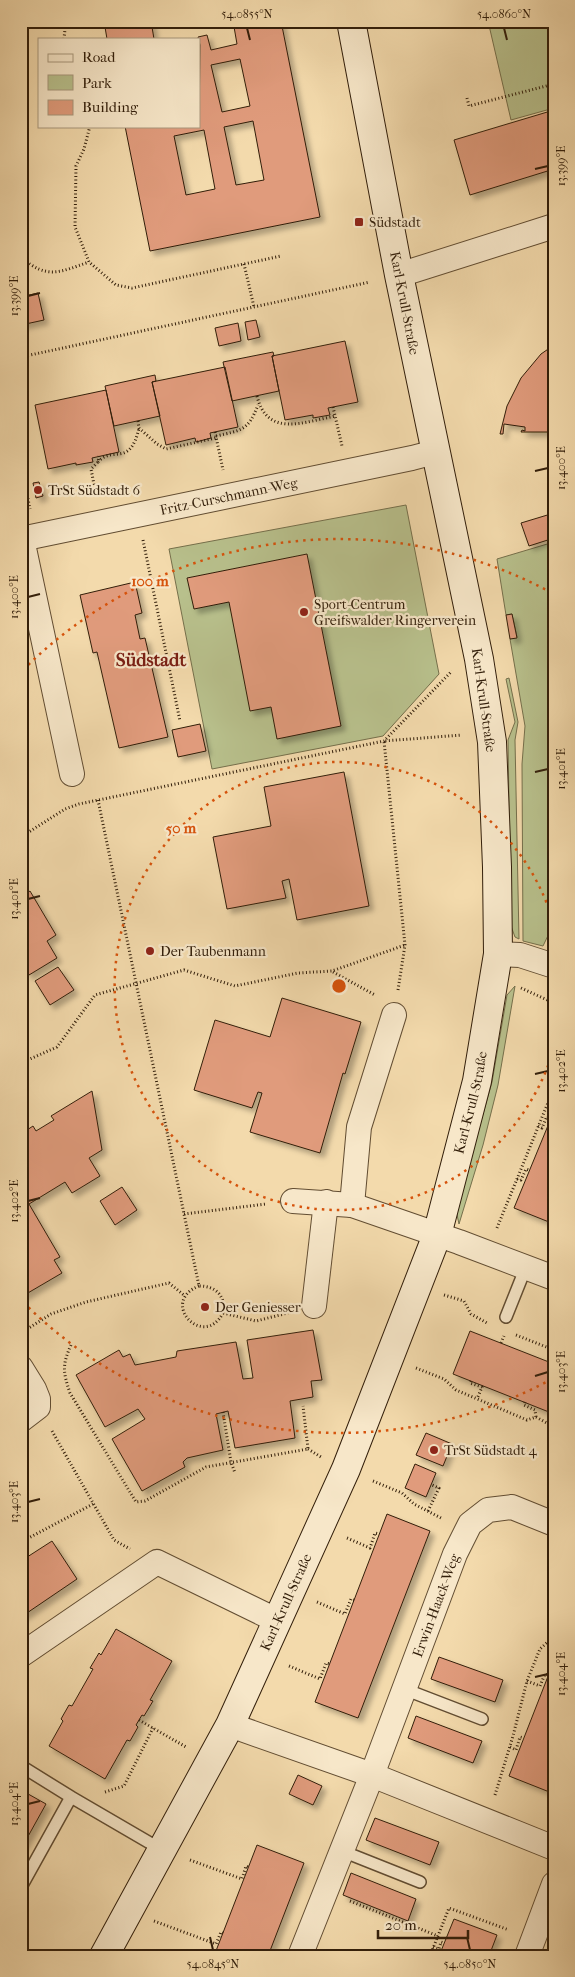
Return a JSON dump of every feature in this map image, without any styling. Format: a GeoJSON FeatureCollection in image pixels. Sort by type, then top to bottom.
{"type":"FeatureCollection","features":[{"type":"Feature","properties":{"kind":"street","name":"Karl-Krull-Straße"},"geometry":{"type":"LineString","coordinates":[[104,1956],[174,1854],[346,1469],[437,1235],[477,1080],[498,954],[498,867],[492,742],[479,660],[399,275],[351,21]]}},
{"type":"Feature","properties":{"kind":"street"},"geometry":{"type":"LineString","coordinates":[[399,275],[554,226]]}},
{"type":"Feature","properties":{"kind":"street","name":"Fritz-Curschmann-Weg"},"geometry":{"type":"LineString","coordinates":[[26,538],[348,472],[435,452]]}},
{"type":"Feature","properties":{"kind":"street"},"geometry":{"type":"LineString","coordinates":[[26,538],[72,774]]}},
{"type":"Feature","properties":{"kind":"street"},"geometry":{"type":"LineString","coordinates":[[498,954],[520,956],[554,966]]}},
{"type":"Feature","properties":{"kind":"street"},"geometry":{"type":"LineString","coordinates":[[352,1205],[359,1127],[395,1011]]}},
{"type":"Feature","properties":{"kind":"street"},"geometry":{"type":"LineString","coordinates":[[294,1201],[352,1205],[554,1278]]}},
{"type":"Feature","properties":{"kind":"street"},"geometry":{"type":"LineString","coordinates":[[314,1306],[326,1202]]}},
{"type":"Feature","properties":{"kind":"street"},"geometry":{"type":"LineString","coordinates":[[21,1368],[38,1399],[30,1414]]}},
{"type":"Feature","properties":{"kind":"street","name":"Erwin-Haack-Weg"},"geometry":{"type":"LineString","coordinates":[[300,1956],[372,1775],[455,1554],[470,1524],[488,1510],[512,1507],[554,1524]]}},
{"type":"Feature","properties":{"kind":"street"},"geometry":{"type":"LineString","coordinates":[[21,1655],[157,1562],[278,1621]]}},
{"type":"Feature","properties":{"kind":"street"},"geometry":{"type":"LineString","coordinates":[[230,1725],[372,1775],[554,1848]]}},
{"type":"Feature","properties":{"kind":"street"},"geometry":{"type":"LineString","coordinates":[[538,1938],[554,1884]]}},
{"type":"Feature","properties":{"kind":"lane"},"geometry":{"type":"LineString","coordinates":[[506,1317],[526,1267]]}},
{"type":"Feature","properties":{"kind":"lane"},"geometry":{"type":"LineString","coordinates":[[404,1689],[482,1719]]}},
{"type":"Feature","properties":{"kind":"lane"},"geometry":{"type":"LineString","coordinates":[[21,1766],[94,1811],[174,1854]]}},
{"type":"Feature","properties":{"kind":"lane"},"geometry":{"type":"LineString","coordinates":[[21,1887],[71,1797]]}},
{"type":"Feature","properties":{"kind":"lane"},"geometry":{"type":"LineString","coordinates":[[342,1851],[420,1882]]}},
{"type":"Feature","properties":{"kind":"path"},"geometry":{"type":"LineString","coordinates":[[21,25],[39,21]]}},
{"type":"Feature","properties":{"kind":"path"},"geometry":{"type":"LineString","coordinates":[[64,38],[64,30],[68,21]]}},
{"type":"Feature","properties":{"kind":"path"},"geometry":{"type":"LineString","coordinates":[[467,98],[469,106],[554,84]]}},
{"type":"Feature","properties":{"kind":"path"},"geometry":{"type":"LineString","coordinates":[[89,128],[84,149],[76,166],[75,226],[89,262],[116,285],[132,288],[282,256]]}},
{"type":"Feature","properties":{"kind":"path"},"geometry":{"type":"LineString","coordinates":[[21,257],[30,265],[50,273],[89,262]]}},
{"type":"Feature","properties":{"kind":"path"},"geometry":{"type":"LineString","coordinates":[[244,264],[254,307]]}},
{"type":"Feature","properties":{"kind":"path"},"geometry":{"type":"LineString","coordinates":[[21,357],[399,275]]}},
{"type":"Feature","properties":{"kind":"path"},"geometry":{"type":"LineString","coordinates":[[256,396],[258,404],[269,420],[283,425],[335,416]]}},
{"type":"Feature","properties":{"kind":"path"},"geometry":{"type":"LineString","coordinates":[[139,428],[157,444],[166,448],[246,428],[253,418],[258,404]]}},
{"type":"Feature","properties":{"kind":"path"},"geometry":{"type":"LineString","coordinates":[[333,407],[348,472]]}},
{"type":"Feature","properties":{"kind":"path"},"geometry":{"type":"LineString","coordinates":[[101,523],[92,469],[101,458],[126,453],[131,449],[137,440],[138,421]]}},
{"type":"Feature","properties":{"kind":"path"},"geometry":{"type":"LineString","coordinates":[[216,435],[229,497]]}},
{"type":"Feature","properties":{"kind":"path"},"geometry":{"type":"LineString","coordinates":[[98,462],[99,456]]}},
{"type":"Feature","properties":{"kind":"path"},"geometry":{"type":"LineString","coordinates":[[21,464],[26,538]]}},
{"type":"Feature","properties":{"kind":"path"},"geometry":{"type":"LineString","coordinates":[[138,515],[180,721]]}},
{"type":"Feature","properties":{"kind":"path"},"geometry":{"type":"LineString","coordinates":[[450,661],[454,680]]}},
{"type":"Feature","properties":{"kind":"path"},"geometry":{"type":"LineString","coordinates":[[332,971],[395,1011],[405,945],[384,742],[452,671]]}},
{"type":"Feature","properties":{"kind":"path"},"geometry":{"type":"LineString","coordinates":[[21,837],[65,809],[98,800],[384,742],[464,735],[462,726]]}},
{"type":"Feature","properties":{"kind":"path"},"geometry":{"type":"LineString","coordinates":[[98,800],[199,1286]]}},
{"type":"Feature","properties":{"kind":"path"},"geometry":{"type":"LineString","coordinates":[[21,1063],[57,1047],[95,995],[184,970],[236,986],[298,973],[332,971],[405,945]]}},
{"type":"Feature","properties":{"kind":"path"},"geometry":{"type":"LineString","coordinates":[[518,987],[554,1003]]}},
{"type":"Feature","properties":{"kind":"path"},"geometry":{"type":"LineString","coordinates":[[494,1234],[554,1088]]}},
{"type":"Feature","properties":{"kind":"path"},"geometry":{"type":"LineString","coordinates":[[538,1126],[542,1128],[547,1116],[551,1117]]}},
{"type":"Feature","properties":{"kind":"path"},"geometry":{"type":"LineString","coordinates":[[517,1179],[521,1180],[526,1169],[530,1170]]}},
{"type":"Feature","properties":{"kind":"path"},"geometry":{"type":"LineString","coordinates":[[184,1214],[294,1201]]}},
{"type":"Feature","properties":{"kind":"path"},"geometry":{"type":"LineString","coordinates":[[21,1333],[51,1314],[86,1302],[150,1287],[169,1283],[185,1296]]}},
{"type":"Feature","properties":{"kind":"path"},"geometry":{"type":"LineString","coordinates":[[199,1286],[218,1291],[223,1302],[223,1313],[215,1323],[208,1326],[197,1326],[184,1314],[185,1296],[199,1286]]}},
{"type":"Feature","properties":{"kind":"path"},"geometry":{"type":"LineString","coordinates":[[223,1313],[256,1321],[314,1306]]}},
{"type":"Feature","properties":{"kind":"path"},"geometry":{"type":"LineString","coordinates":[[71,1345],[64,1361],[64,1376],[70,1393],[136,1502],[145,1501],[206,1467],[308,1449],[303,1406]]}},
{"type":"Feature","properties":{"kind":"path"},"geometry":{"type":"LineString","coordinates":[[411,1366],[444,1379],[456,1390],[477,1399],[527,1420],[536,1417],[554,1427]]}},
{"type":"Feature","properties":{"kind":"path"},"geometry":{"type":"LineString","coordinates":[[471,1381],[470,1383],[482,1387],[477,1399]]}},
{"type":"Feature","properties":{"kind":"path"},"geometry":{"type":"LineString","coordinates":[[525,1402],[524,1405],[535,1410],[536,1417]]}},
{"type":"Feature","properties":{"kind":"path"},"geometry":{"type":"LineString","coordinates":[[222,1412],[231,1462],[235,1473]]}},
{"type":"Feature","properties":{"kind":"path"},"geometry":{"type":"LineString","coordinates":[[30,1414],[93,1504],[114,1540],[157,1562]]}},
{"type":"Feature","properties":{"kind":"path"},"geometry":{"type":"LineString","coordinates":[[367,1478],[402,1493],[414,1504],[467,1530]]}},
{"type":"Feature","properties":{"kind":"path"},"geometry":{"type":"LineString","coordinates":[[428,1511],[439,1488],[432,1485]]}},
{"type":"Feature","properties":{"kind":"path"},"geometry":{"type":"LineString","coordinates":[[21,1542],[93,1504]]}},
{"type":"Feature","properties":{"kind":"path"},"geometry":{"type":"LineString","coordinates":[[342,1536],[370,1548],[375,1533],[379,1534]]}},
{"type":"Feature","properties":{"kind":"path"},"geometry":{"type":"LineString","coordinates":[[314,1601],[345,1614],[351,1599],[354,1600]]}},
{"type":"Feature","properties":{"kind":"path"},"geometry":{"type":"LineString","coordinates":[[486,1821],[510,1747],[527,1681],[540,1649],[554,1636]]}},
{"type":"Feature","properties":{"kind":"path"},"geometry":{"type":"LineString","coordinates":[[286,1664],[320,1679],[326,1663],[330,1664]]}},
{"type":"Feature","properties":{"kind":"path"},"geometry":{"type":"LineString","coordinates":[[527,1681],[540,1686],[545,1674],[548,1675]]}},
{"type":"Feature","properties":{"kind":"path"},"geometry":{"type":"LineString","coordinates":[[139,1720],[191,1750]]}},
{"type":"Feature","properties":{"kind":"path"},"geometry":{"type":"LineString","coordinates":[[94,1811],[103,1792],[124,1786],[153,1728]]}},
{"type":"Feature","properties":{"kind":"path"},"geometry":{"type":"LineString","coordinates":[[510,1747],[516,1750],[520,1737],[524,1738]]}},
{"type":"Feature","properties":{"kind":"path"},"geometry":{"type":"LineString","coordinates":[[174,1854],[242,1879],[246,1866],[248,1867]]}},
{"type":"Feature","properties":{"kind":"path"},"geometry":{"type":"LineString","coordinates":[[326,1891],[438,1936]]}},
{"type":"Feature","properties":{"kind":"path"},"geometry":{"type":"LineString","coordinates":[[430,1956],[449,1908],[538,1938]]}},
{"type":"Feature","properties":{"kind":"path"},"geometry":{"type":"LineString","coordinates":[[149,1919],[216,1944],[221,1932],[223,1933]]}},
{"type":"Feature","properties":{"kind":"path"},"geometry":{"type":"LineString","coordinates":[[433,1947],[438,1949],[441,1942],[444,1943]]}},
{"type":"Feature","properties":{"kind":"green space"},"geometry":{"type":"Polygon","coordinates":[[[488,21],[554,21],[554,108],[511,120],[488,21]]]}},
{"type":"Feature","properties":{"kind":"green space","name":"Sport-Centrum Greifswalder Ringerverein"},"geometry":{"type":"Polygon","coordinates":[[[406,505],[439,674],[383,736],[212,769],[169,549],[406,505]]]}},
{"type":"Feature","properties":{"kind":"green space"},"geometry":{"type":"Polygon","coordinates":[[[554,542],[554,923],[543,946],[523,941],[522,764],[525,726],[510,639],[517,637],[512,614],[506,615],[497,559],[554,542]]]}},
{"type":"Feature","properties":{"kind":"green space"},"geometry":{"type":"Polygon","coordinates":[[[509,678],[518,722],[515,740],[519,939],[515,937],[511,926],[508,740],[515,722],[506,679],[509,678]]]}},
{"type":"Feature","properties":{"kind":"green space"},"geometry":{"type":"Polygon","coordinates":[[[515,986],[498,1085],[483,1145],[459,1224],[456,1210],[492,1082],[507,995],[515,986]]]}},
{"type":"Feature","properties":{"kind":"building"},"geometry":{"type":"Polygon","coordinates":[[[104,21],[151,21],[154,38],[107,38],[104,21]]]}},
{"type":"Feature","properties":{"kind":"building"},"geometry":{"type":"Polygon","coordinates":[[[233,21],[281,21],[320,217],[150,251],[125,128],[200,128],[200,38],[198,37],[207,35],[211,50],[237,44],[233,21]],[[240,59],[211,65],[222,112],[250,106],[240,59]],[[253,121],[224,127],[236,185],[264,180],[253,121]],[[204,130],[174,136],[186,195],[215,189],[204,130]]]}},
{"type":"Feature","properties":{"kind":"building"},"geometry":{"type":"Polygon","coordinates":[[[554,110],[554,169],[470,195],[454,140],[554,110]]]}},
{"type":"Feature","properties":{"kind":"building"},"geometry":{"type":"Polygon","coordinates":[[[38,293],[44,320],[21,325],[21,297],[38,293]]]}},
{"type":"Feature","properties":{"kind":"building"},"geometry":{"type":"Polygon","coordinates":[[[256,320],[260,337],[248,340],[245,322],[256,320]]]}},
{"type":"Feature","properties":{"kind":"building"},"geometry":{"type":"Polygon","coordinates":[[[238,323],[241,341],[219,346],[215,328],[238,323]]]}},
{"type":"Feature","properties":{"kind":"building"},"geometry":{"type":"Polygon","coordinates":[[[345,341],[358,402],[328,408],[330,415],[313,418],[313,415],[285,420],[272,356],[345,341]]]}},
{"type":"Feature","properties":{"kind":"building"},"geometry":{"type":"Polygon","coordinates":[[[554,345],[554,432],[521,432],[522,430],[525,431],[525,427],[504,424],[503,434],[500,434],[507,406],[521,378],[541,354],[554,345]]]}},
{"type":"Feature","properties":{"kind":"building"},"geometry":{"type":"Polygon","coordinates":[[[273,352],[274,356],[272,356],[279,391],[232,401],[223,362],[273,352]]]}},
{"type":"Feature","properties":{"kind":"building"},"geometry":{"type":"Polygon","coordinates":[[[225,367],[238,427],[210,433],[211,438],[196,442],[195,438],[166,445],[152,382],[225,367]]]}},
{"type":"Feature","properties":{"kind":"building"},"geometry":{"type":"Polygon","coordinates":[[[155,375],[156,381],[152,382],[160,416],[114,426],[105,386],[155,375]]]}},
{"type":"Feature","properties":{"kind":"building"},"geometry":{"type":"Polygon","coordinates":[[[106,390],[119,452],[92,458],[93,462],[76,465],[76,463],[48,469],[35,405],[106,390]]]}},
{"type":"Feature","properties":{"kind":"building","name":"TrSt Südstadt 6"},"geometry":{"type":"Polygon","coordinates":[[[39,482],[43,496],[36,498],[33,483],[39,482]]]}},
{"type":"Feature","properties":{"kind":"building"},"geometry":{"type":"Polygon","coordinates":[[[554,513],[554,538],[529,546],[521,523],[554,513]]]}},
{"type":"Feature","properties":{"kind":"building"},"geometry":{"type":"Polygon","coordinates":[[[307,554],[341,726],[277,739],[271,707],[250,711],[229,602],[194,609],[187,578],[307,554]]]}},
{"type":"Feature","properties":{"kind":"building"},"geometry":{"type":"Polygon","coordinates":[[[135,582],[142,613],[135,615],[140,639],[145,638],[168,737],[119,748],[97,652],[93,653],[80,595],[135,582]]]}},
{"type":"Feature","properties":{"kind":"building"},"geometry":{"type":"Polygon","coordinates":[[[512,614],[517,638],[510,639],[506,615],[512,614]]]}},
{"type":"Feature","properties":{"kind":"building"},"geometry":{"type":"Polygon","coordinates":[[[200,724],[206,751],[178,757],[172,730],[200,724]]]}},
{"type":"Feature","properties":{"kind":"building"},"geometry":{"type":"Polygon","coordinates":[[[344,772],[369,906],[297,920],[289,879],[282,881],[286,898],[227,909],[213,837],[271,826],[264,787],[344,772]]]}},
{"type":"Feature","properties":{"kind":"building"},"geometry":{"type":"Polygon","coordinates":[[[30,891],[56,935],[47,941],[57,958],[29,975],[21,963],[21,897],[30,891]]]}},
{"type":"Feature","properties":{"kind":"building"},"geometry":{"type":"Polygon","coordinates":[[[58,967],[74,990],[50,1005],[35,981],[58,967]]]}},
{"type":"Feature","properties":{"kind":"building"},"geometry":{"type":"Polygon","coordinates":[[[282,998],[361,1022],[345,1074],[343,1073],[320,1153],[250,1132],[262,1093],[258,1092],[252,1108],[194,1090],[215,1020],[270,1037],[282,998]]]}},
{"type":"Feature","properties":{"kind":"building"},"geometry":{"type":"Polygon","coordinates":[[[92,1091],[102,1150],[89,1158],[100,1176],[72,1193],[65,1182],[29,1204],[60,1257],[54,1260],[62,1273],[21,1297],[21,1134],[33,1126],[36,1131],[54,1120],[51,1116],[92,1091]]]}},
{"type":"Feature","properties":{"kind":"building"},"geometry":{"type":"Polygon","coordinates":[[[554,1111],[554,1224],[514,1208],[554,1111]]]}},
{"type":"Feature","properties":{"kind":"building"},"geometry":{"type":"Polygon","coordinates":[[[122,1187],[137,1210],[115,1225],[100,1201],[122,1187]]]}},
{"type":"Feature","properties":{"kind":"building"},"geometry":{"type":"Polygon","coordinates":[[[313,1330],[322,1380],[311,1381],[313,1397],[290,1401],[295,1438],[235,1448],[228,1411],[216,1414],[223,1450],[187,1458],[183,1462],[185,1467],[142,1491],[112,1439],[145,1419],[138,1409],[105,1427],[76,1375],[119,1350],[123,1357],[130,1354],[135,1365],[176,1357],[177,1351],[236,1342],[243,1379],[253,1378],[247,1340],[313,1330]]]}},
{"type":"Feature","properties":{"kind":"building"},"geometry":{"type":"Polygon","coordinates":[[[470,1331],[554,1364],[554,1414],[453,1374],[470,1331]]]}},
{"type":"Feature","properties":{"kind":"building","name":"TrSt Südstadt 4"},"geometry":{"type":"Polygon","coordinates":[[[426,1433],[452,1444],[443,1466],[416,1455],[426,1433]]]}},
{"type":"Feature","properties":{"kind":"building"},"geometry":{"type":"Polygon","coordinates":[[[415,1464],[436,1473],[426,1497],[405,1488],[415,1464]]]}},
{"type":"Feature","properties":{"kind":"building"},"geometry":{"type":"Polygon","coordinates":[[[387,1514],[430,1531],[358,1718],[315,1702],[387,1514]]]}},
{"type":"Feature","properties":{"kind":"building"},"geometry":{"type":"Polygon","coordinates":[[[52,1541],[77,1579],[21,1617],[21,1561],[52,1541]]]}},
{"type":"Feature","properties":{"kind":"building"},"geometry":{"type":"Polygon","coordinates":[[[116,1629],[172,1661],[150,1700],[153,1701],[144,1716],[142,1715],[130,1741],[127,1740],[105,1779],[49,1746],[63,1721],[61,1719],[69,1705],[72,1706],[93,1669],[90,1668],[99,1653],[101,1655],[116,1629]]]}},
{"type":"Feature","properties":{"kind":"building"},"geometry":{"type":"Polygon","coordinates":[[[439,1657],[503,1680],[495,1702],[431,1679],[439,1657]]]}},
{"type":"Feature","properties":{"kind":"building"},"geometry":{"type":"Polygon","coordinates":[[[554,1661],[554,1788],[552,1793],[509,1776],[554,1661]]]}},
{"type":"Feature","properties":{"kind":"building"},"geometry":{"type":"Polygon","coordinates":[[[416,1716],[482,1741],[473,1763],[408,1738],[416,1716]]]}},
{"type":"Feature","properties":{"kind":"building"},"geometry":{"type":"Polygon","coordinates":[[[298,1775],[322,1786],[313,1805],[289,1794],[298,1775]]]}},
{"type":"Feature","properties":{"kind":"building"},"geometry":{"type":"Polygon","coordinates":[[[21,1790],[46,1804],[21,1849],[21,1790]]]}},
{"type":"Feature","properties":{"kind":"building"},"geometry":{"type":"Polygon","coordinates":[[[375,1818],[439,1842],[430,1865],[366,1840],[375,1818]]]}},
{"type":"Feature","properties":{"kind":"building"},"geometry":{"type":"Polygon","coordinates":[[[257,1845],[304,1863],[268,1956],[214,1956],[257,1845]]]}},
{"type":"Feature","properties":{"kind":"building"},"geometry":{"type":"Polygon","coordinates":[[[351,1873],[416,1899],[408,1921],[343,1895],[351,1873]]]}},
{"type":"Feature","properties":{"kind":"building"},"geometry":{"type":"Polygon","coordinates":[[[454,1919],[497,1935],[489,1956],[439,1956],[454,1919]]]}},
{"type":"Feature","properties":{"kind":"place","name":"Südstadt"},"geometry":{"type":"Point","coordinates":[359,222]}},
{"type":"Feature","properties":{"kind":"place","name":"TrSt Südstadt 6"},"geometry":{"type":"Point","coordinates":[38,490]}},
{"type":"Feature","properties":{"kind":"place","name":"Sport-Centrum Greifswalder Ringerverein"},"geometry":{"type":"Point","coordinates":[304,612]}},
{"type":"Feature","properties":{"kind":"place","name":"Der Taubenmann"},"geometry":{"type":"Point","coordinates":[150,951]}},
{"type":"Feature","properties":{"kind":"place","name":"Der Geniesser"},"geometry":{"type":"Point","coordinates":[205,1307]}},
{"type":"Feature","properties":{"kind":"place","name":"TrSt Südstadt 4"},"geometry":{"type":"Point","coordinates":[434,1450]}},
{"type":"Feature","properties":{"kind":"district","name":"Südstadt"},"geometry":{"type":"Point","coordinates":[151,659]}}]}
